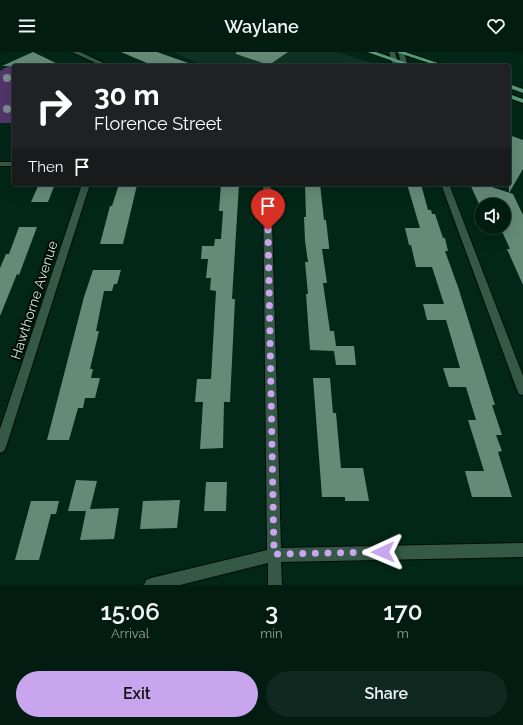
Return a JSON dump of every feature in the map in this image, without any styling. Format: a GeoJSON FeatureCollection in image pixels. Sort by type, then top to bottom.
{"type":"FeatureCollection","features":[{"type":"Feature","properties":{"kind":"main road"},"geometry":{"type":"LineString","coordinates":[[370,52],[395,63]]}},
{"type":"Feature","properties":{"kind":"main road"},"geometry":{"type":"LineString","coordinates":[[400,52],[438,64]]}},
{"type":"Feature","properties":{"kind":"main road"},"geometry":{"type":"LineString","coordinates":[[511,87],[523,91]]}},
{"type":"Feature","properties":{"kind":"main road"},"geometry":{"type":"LineString","coordinates":[[511,97],[523,101]]}},
{"type":"Feature","properties":{"kind":"street"},"geometry":{"type":"LineString","coordinates":[[75,52],[102,64]]}},
{"type":"Feature","properties":{"kind":"street"},"geometry":{"type":"LineString","coordinates":[[392,52],[395,63]]}},
{"type":"Feature","properties":{"kind":"street"},"geometry":{"type":"LineString","coordinates":[[400,52],[405,64]]}},
{"type":"Feature","properties":{"kind":"street"},"geometry":{"type":"LineString","coordinates":[[0,164],[12,164]]}},
{"type":"Feature","properties":{"kind":"street","name":"Hawthorne Avenue"},"geometry":{"type":"LineString","coordinates":[[0,447],[85,186]]}},
{"type":"Feature","properties":{"kind":"street"},"geometry":{"type":"LineString","coordinates":[[267,186],[275,585]]}},
{"type":"Feature","properties":{"kind":"street"},"geometry":{"type":"LineString","coordinates":[[446,186],[523,390]]}},
{"type":"Feature","properties":{"kind":"street"},"geometry":{"type":"LineString","coordinates":[[151,585],[274,554],[523,550]]}},
{"type":"Feature","properties":{"kind":"shaded area"},"geometry":{"type":"Polygon","coordinates":[[[172,52],[337,52],[376,64],[200,64],[172,52]]]}},
{"type":"Feature","properties":{"kind":"shaded area"},"geometry":{"type":"Polygon","coordinates":[[[10,65],[12,66],[12,123],[0,123],[0,71],[10,65]]]}},
{"type":"Feature","properties":{"kind":"building"},"geometry":{"type":"Polygon","coordinates":[[[33,52],[58,64],[12,64],[12,66],[2,66],[33,52]]]}},
{"type":"Feature","properties":{"kind":"building"},"geometry":{"type":"Polygon","coordinates":[[[121,52],[157,52],[191,64],[149,64],[121,52]]]}},
{"type":"Feature","properties":{"kind":"building"},"geometry":{"type":"Polygon","coordinates":[[[236,52],[288,52],[270,64],[266,64],[236,54],[236,52]]]}},
{"type":"Feature","properties":{"kind":"building"},"geometry":{"type":"Polygon","coordinates":[[[511,136],[523,140],[523,169],[509,193],[509,186],[511,186],[511,136]]]}},
{"type":"Feature","properties":{"kind":"building"},"geometry":{"type":"Polygon","coordinates":[[[38,186],[54,186],[48,202],[31,202],[38,186]]]}},
{"type":"Feature","properties":{"kind":"building"},"geometry":{"type":"Polygon","coordinates":[[[118,186],[137,186],[123,244],[100,244],[110,206],[112,206],[118,186]]]}},
{"type":"Feature","properties":{"kind":"building"},"geometry":{"type":"Polygon","coordinates":[[[221,186],[239,186],[232,299],[235,299],[230,402],[224,402],[223,448],[200,449],[203,402],[195,402],[197,379],[211,379],[216,291],[210,290],[211,278],[206,278],[208,259],[201,259],[202,246],[214,246],[215,239],[221,239],[223,211],[219,211],[221,186]]]}},
{"type":"Feature","properties":{"kind":"building"},"geometry":{"type":"Polygon","coordinates":[[[305,186],[320,186],[329,246],[329,249],[322,249],[327,283],[323,283],[330,331],[334,331],[336,346],[354,346],[356,365],[336,365],[334,351],[310,350],[305,262],[308,262],[305,241],[304,217],[306,217],[305,186]]]}},
{"type":"Feature","properties":{"kind":"building"},"geometry":{"type":"Polygon","coordinates":[[[408,186],[422,186],[428,210],[431,210],[432,214],[435,214],[443,238],[445,238],[448,251],[445,251],[458,287],[495,405],[492,405],[502,435],[496,435],[502,451],[498,452],[512,497],[472,497],[465,471],[484,471],[468,420],[476,420],[466,387],[449,387],[443,368],[460,368],[446,320],[427,320],[423,304],[444,304],[432,267],[416,267],[411,245],[409,245],[405,228],[420,228],[408,186]]]}},
{"type":"Feature","properties":{"kind":"building"},"geometry":{"type":"Polygon","coordinates":[[[471,186],[489,186],[513,194],[523,215],[523,285],[507,249],[510,249],[503,234],[511,234],[511,198],[476,198],[471,186]]]}},
{"type":"Feature","properties":{"kind":"building"},"geometry":{"type":"Polygon","coordinates":[[[19,227],[37,227],[19,275],[17,274],[0,316],[0,268],[6,254],[9,254],[19,227]]]}},
{"type":"Feature","properties":{"kind":"building"},"geometry":{"type":"Polygon","coordinates":[[[93,270],[121,270],[117,284],[114,284],[112,291],[104,291],[96,331],[99,331],[90,369],[93,369],[91,378],[100,378],[95,398],[85,398],[83,408],[78,408],[69,440],[47,440],[84,297],[93,270]]]}},
{"type":"Feature","properties":{"kind":"building"},"geometry":{"type":"Polygon","coordinates":[[[313,378],[330,378],[333,413],[336,413],[341,468],[363,468],[369,501],[345,501],[345,497],[322,497],[313,378]]]}},
{"type":"Feature","properties":{"kind":"building"},"geometry":{"type":"Polygon","coordinates":[[[76,480],[97,481],[90,509],[119,508],[114,539],[80,540],[86,511],[68,511],[76,480]]]}},
{"type":"Feature","properties":{"kind":"building"},"geometry":{"type":"Polygon","coordinates":[[[206,482],[227,482],[226,511],[204,511],[206,482]]]}},
{"type":"Feature","properties":{"kind":"building"},"geometry":{"type":"Polygon","coordinates":[[[180,500],[177,528],[140,529],[143,501],[180,500]]]}},
{"type":"Feature","properties":{"kind":"building"},"geometry":{"type":"Polygon","coordinates":[[[31,501],[59,501],[56,514],[51,514],[39,560],[15,560],[31,501]]]}},
{"type":"Feature","properties":{"kind":"route"},"geometry":{"type":"LineString","coordinates":[[268,230],[274,554],[383,552]]}}]}
